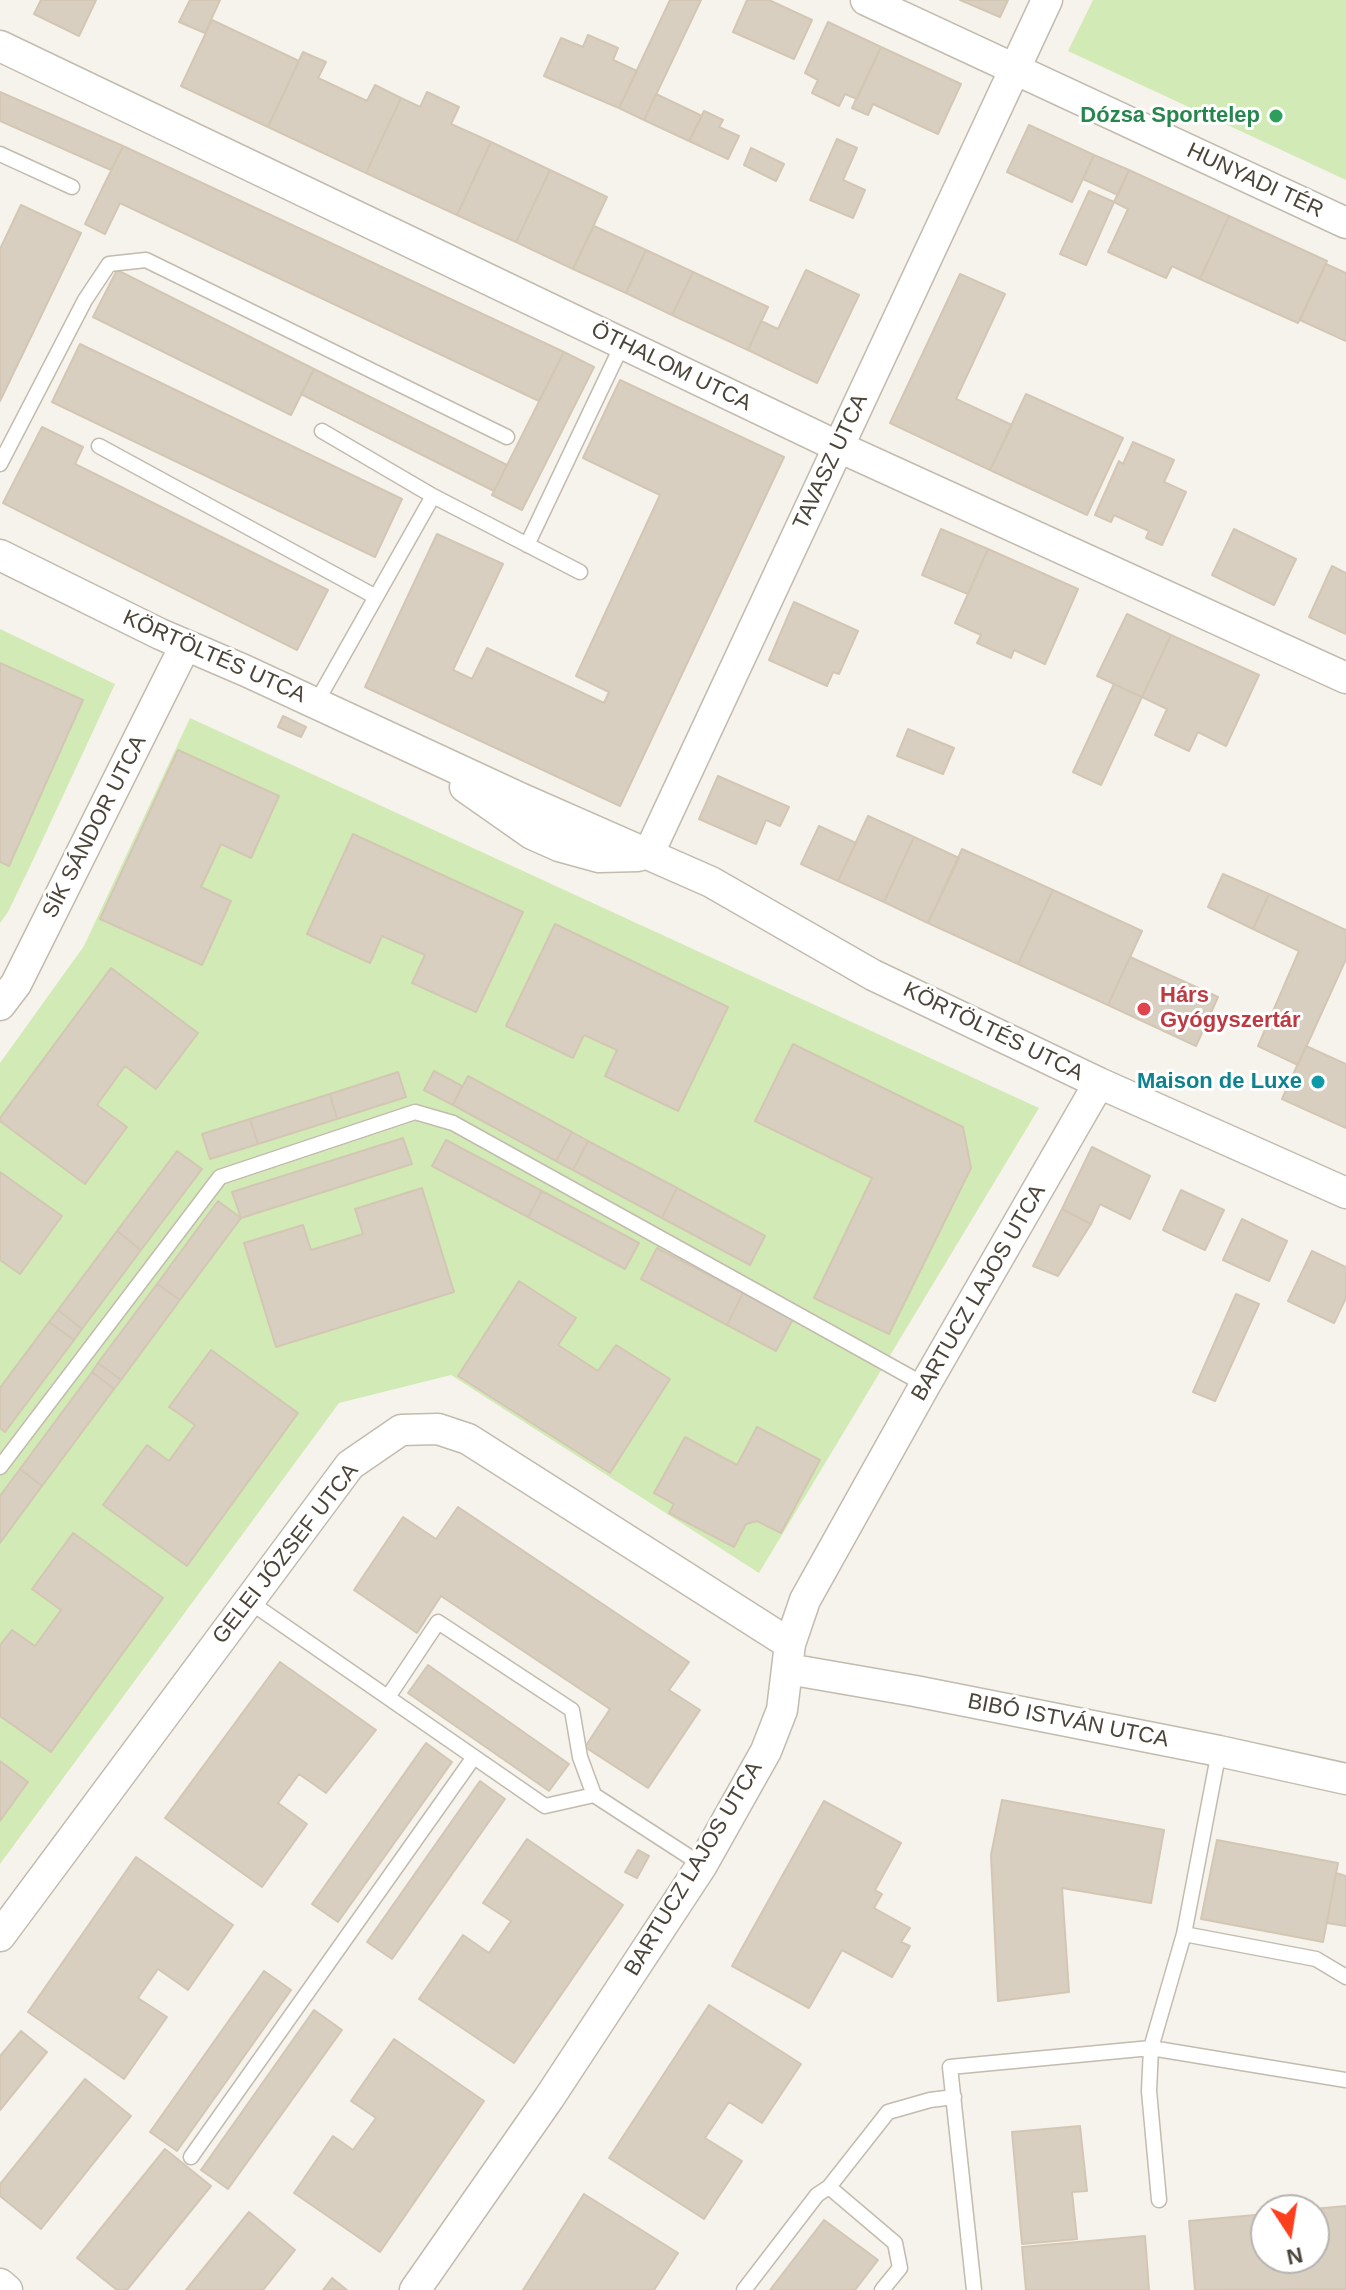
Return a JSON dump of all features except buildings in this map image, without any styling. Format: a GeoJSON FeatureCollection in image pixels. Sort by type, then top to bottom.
{"type":"FeatureCollection","features":[{"type":"Feature","properties":{"kind":"street","name":"HUNYADI TÉR"},"geometry":{"type":"LineString","coordinates":[[866,0],[1346,223]]}},
{"type":"Feature","properties":{"kind":"street"},"geometry":{"type":"LineString","coordinates":[[1014,68],[1047,0]]}},
{"type":"Feature","properties":{"kind":"street","name":"ÖTHALOM UTCA"},"geometry":{"type":"LineString","coordinates":[[0,46],[839,447],[1346,678]]}},
{"type":"Feature","properties":{"kind":"street","name":"TAVASZ UTCA"},"geometry":{"type":"LineString","coordinates":[[648,855],[1014,68]]}},
{"type":"Feature","properties":{"kind":"street","name":"KÖRTÖLTÉS UTCA"},"geometry":{"type":"LineString","coordinates":[[0,555],[185,646],[429,756],[472,794],[532,834],[559,846],[599,857],[648,855],[711,882],[873,975],[1099,1083],[1346,1193]]}},
{"type":"Feature","properties":{"kind":"street","name":"SÍK SÁNDOR UTCA"},"geometry":{"type":"LineString","coordinates":[[0,1005],[16,984],[185,646]]}},
{"type":"Feature","properties":{"kind":"street","name":"BARTUCZ LAJOS UTCA"},"geometry":{"type":"LineString","coordinates":[[415,2290],[549,2098],[702,1865],[766,1751],[782,1710],[789,1656],[805,1600],[1099,1083]]}},
{"type":"Feature","properties":{"kind":"street","name":"GELEI JÓZSEF UTCA"},"geometry":{"type":"LineString","coordinates":[[0,1936],[350,1465],[401,1430],[438,1429],[468,1439],[789,1656]]}},
{"type":"Feature","properties":{"kind":"street","name":"BIBÓ ISTVÁN UTCA"},"geometry":{"type":"LineString","coordinates":[[789,1656],[915,1691],[1346,1779]]}},
{"type":"Feature","properties":{"kind":"street"},"geometry":{"type":"LineString","coordinates":[[0,2284],[7,2290]]}},
{"type":"Feature","properties":{"kind":"lane"},"geometry":{"type":"LineString","coordinates":[[0,154],[72,187]]}},
{"type":"Feature","properties":{"kind":"lane"},"geometry":{"type":"LineString","coordinates":[[0,464],[85,300],[109,264],[146,260],[507,437]]}},
{"type":"Feature","properties":{"kind":"lane"},"geometry":{"type":"LineString","coordinates":[[527,545],[623,343]]}},
{"type":"Feature","properties":{"kind":"lane"},"geometry":{"type":"LineString","coordinates":[[322,431],[433,496],[580,572]]}},
{"type":"Feature","properties":{"kind":"lane"},"geometry":{"type":"LineString","coordinates":[[99,446],[376,597]]}},
{"type":"Feature","properties":{"kind":"lane"},"geometry":{"type":"LineString","coordinates":[[316,703],[433,496]]}},
{"type":"Feature","properties":{"kind":"lane"},"geometry":{"type":"LineString","coordinates":[[0,1467],[220,1177],[415,1112],[453,1123],[925,1385]]}},
{"type":"Feature","properties":{"kind":"lane"},"geometry":{"type":"LineString","coordinates":[[247,1600],[545,1806],[594,1795]]}},
{"type":"Feature","properties":{"kind":"lane"},"geometry":{"type":"LineString","coordinates":[[388,1697],[438,1622],[572,1710],[580,1757],[594,1795],[702,1865]]}},
{"type":"Feature","properties":{"kind":"lane"},"geometry":{"type":"LineString","coordinates":[[1159,2200],[1149,2091],[1151,2048],[1184,1934],[1219,1751]]}},
{"type":"Feature","properties":{"kind":"lane"},"geometry":{"type":"LineString","coordinates":[[191,2157],[474,1757]]}},
{"type":"Feature","properties":{"kind":"lane"},"geometry":{"type":"LineString","coordinates":[[1184,1934],[1316,1959],[1346,1977]]}},
{"type":"Feature","properties":{"kind":"lane"},"geometry":{"type":"LineString","coordinates":[[974,2290],[950,2067],[1151,2048],[1346,2080]]}},
{"type":"Feature","properties":{"kind":"lane"},"geometry":{"type":"LineString","coordinates":[[744,2290],[817,2195],[829,2187],[888,2112],[954,2097]]}},
{"type":"Feature","properties":{"kind":"lane"},"geometry":{"type":"LineString","coordinates":[[829,2187],[895,2243],[900,2268],[882,2290]]}},
{"type":"Feature","properties":{"kind":"green space","name":"Dózsa Sporttelep"},"geometry":{"type":"Polygon","coordinates":[[[1093,0],[1346,0],[1346,180],[1068,51],[1093,0]]]}},
{"type":"Feature","properties":{"kind":"green space"},"geometry":{"type":"Polygon","coordinates":[[[0,629],[115,684],[34,858],[0,923],[0,629]]]}},
{"type":"Feature","properties":{"kind":"green space"},"geometry":{"type":"Polygon","coordinates":[[[190,718],[1039,1108],[759,1573],[451,1375],[339,1403],[0,1864],[0,1063],[84,946],[190,718]]]}},
{"type":"Feature","properties":{"kind":"place","name":"Dózsa Sporttelep"},"geometry":{"type":"Point","coordinates":[1276,116]}},
{"type":"Feature","properties":{"kind":"place","name":"Hárs Gyógyszertár"},"geometry":{"type":"Point","coordinates":[1144,1009]}},
{"type":"Feature","properties":{"kind":"place","name":"Maison de Luxe"},"geometry":{"type":"Point","coordinates":[1318,1082]}}]}
